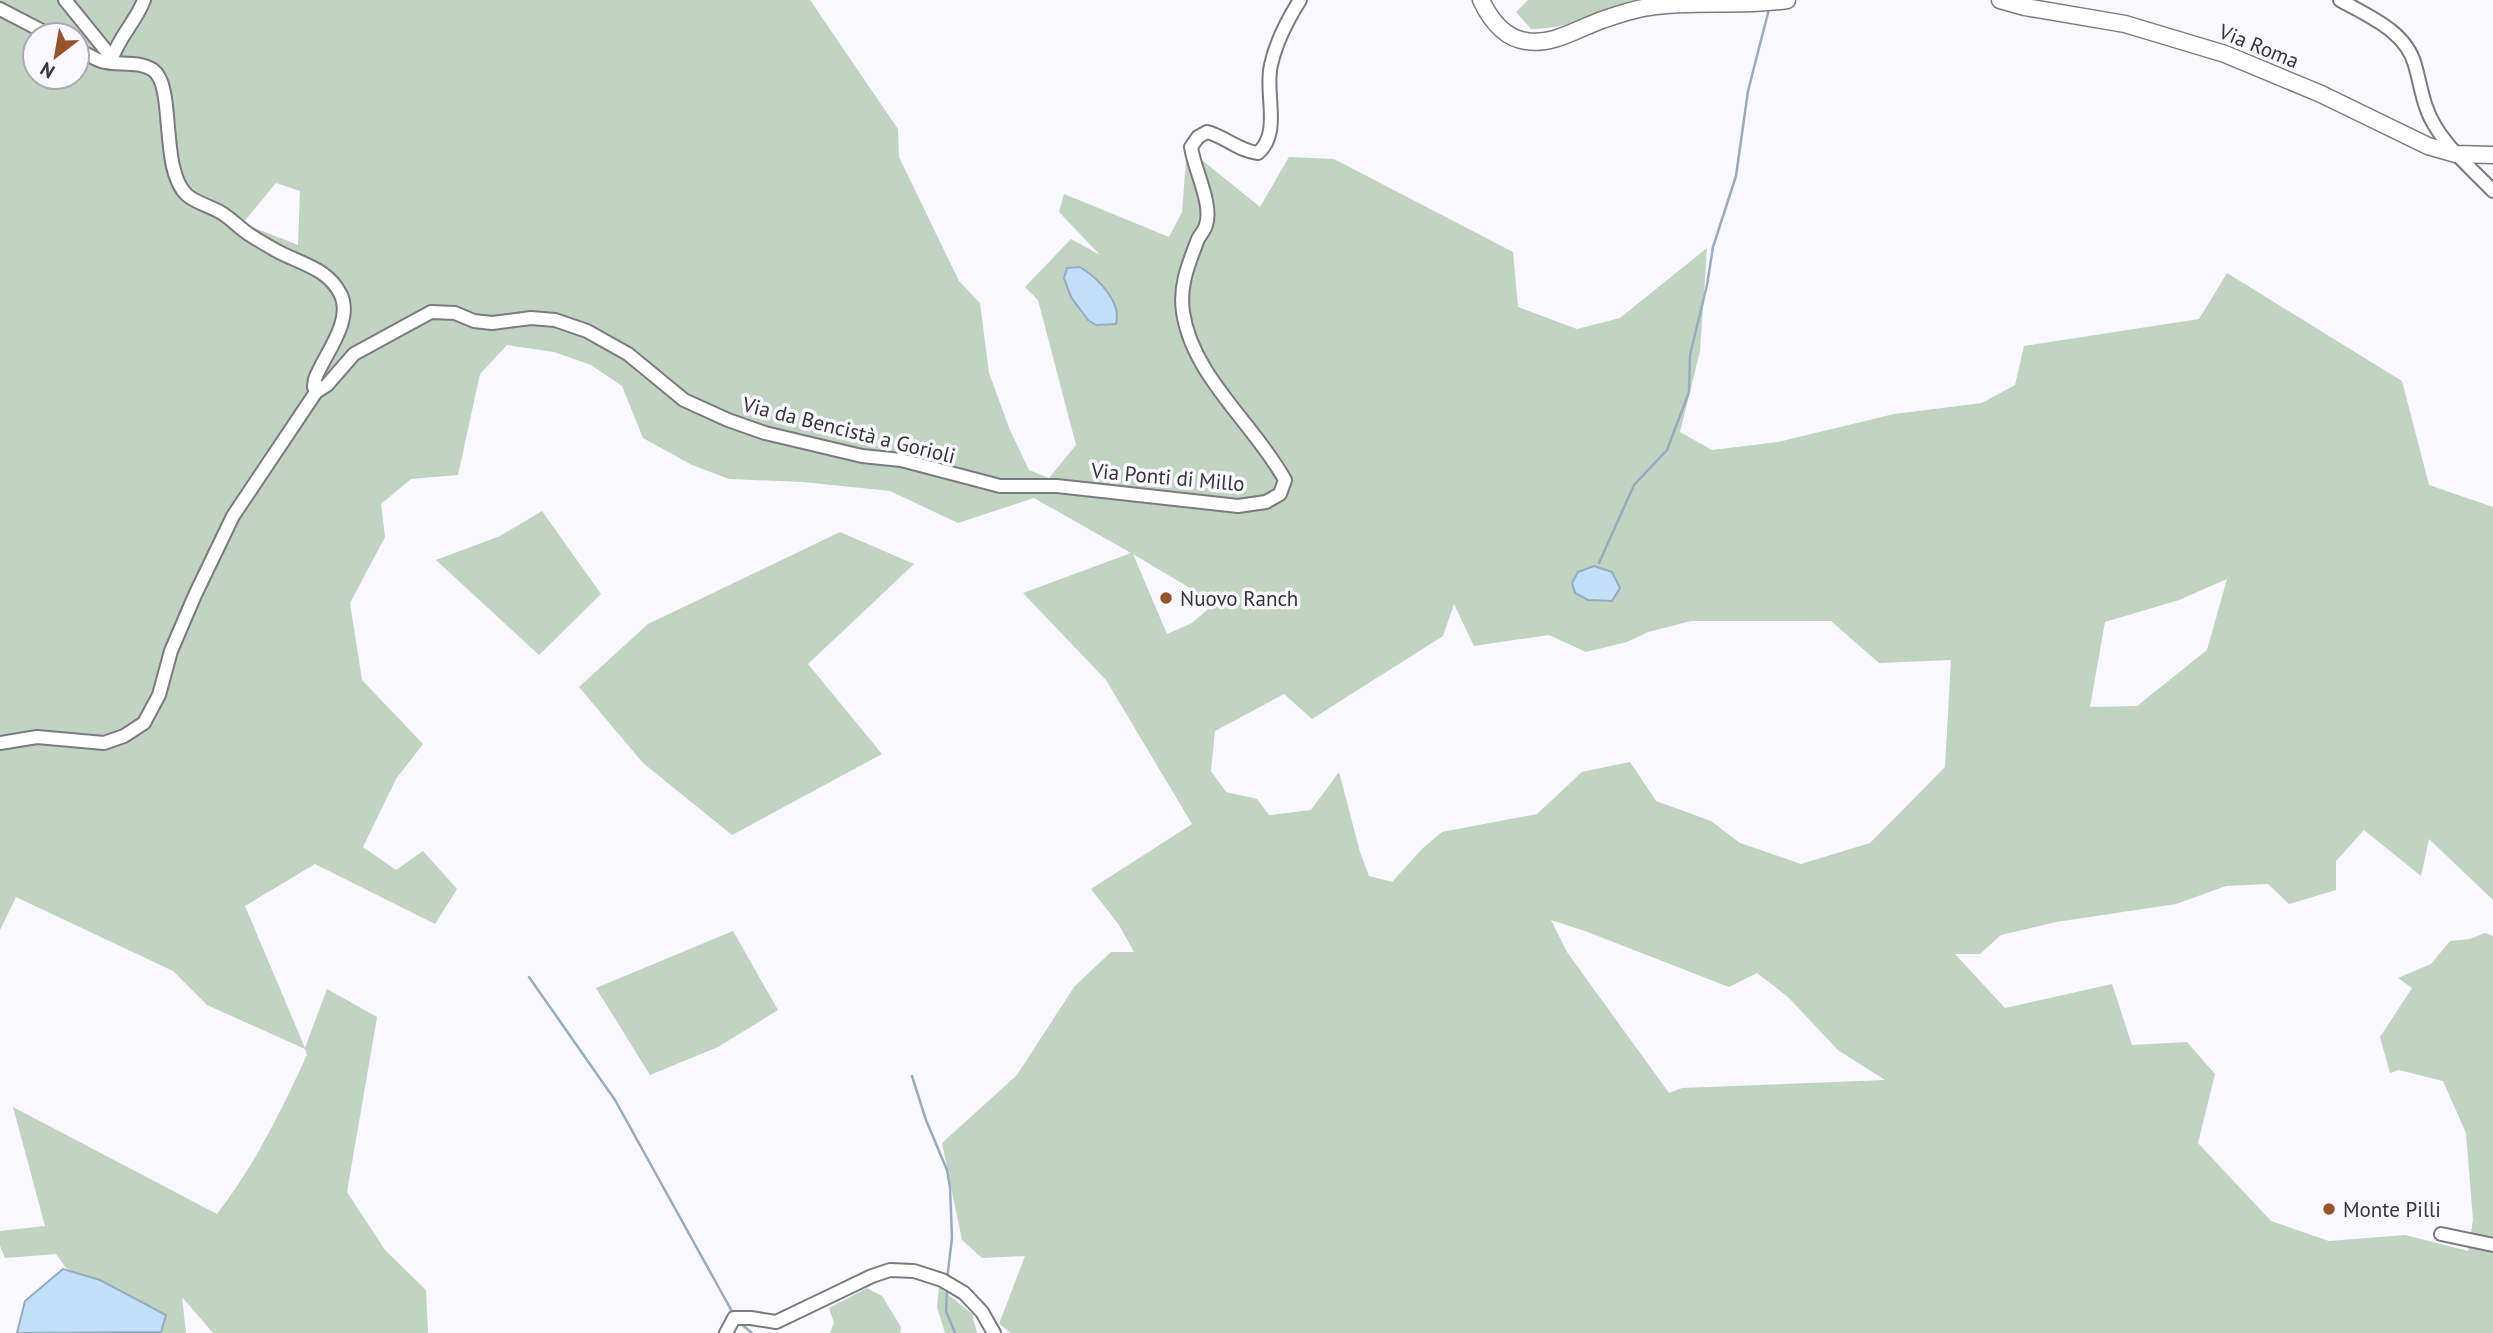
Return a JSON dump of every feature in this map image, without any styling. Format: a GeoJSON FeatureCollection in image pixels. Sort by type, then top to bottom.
{"type":"FeatureCollection","features":[{"type":"Feature","properties":{"kind":"main road"},"geometry":{"type":"LineString","coordinates":[[1481,0],[1497,25],[1511,37],[1528,42],[1564,36],[1603,19],[1647,7],[1693,1],[1786,0]]}},
{"type":"Feature","properties":{"kind":"main road","name":"Via Roma"},"geometry":{"type":"LineString","coordinates":[[2000,0],[2025,7],[2125,24],[2225,54],[2321,94],[2428,145],[2456,154],[2493,155]]}},
{"type":"Feature","properties":{"kind":"street"},"geometry":{"type":"LineString","coordinates":[[65,0],[113,60]]}},
{"type":"Feature","properties":{"kind":"street"},"geometry":{"type":"LineString","coordinates":[[113,60],[122,35],[137,17],[144,0]]}},
{"type":"Feature","properties":{"kind":"street","name":"Via Ponti di Millo"},"geometry":{"type":"LineString","coordinates":[[1010,488],[1058,486],[1238,506],[1266,502],[1280,494],[1285,480],[1276,464],[1199,359],[1183,313],[1183,285],[1185,272],[1207,225],[1205,193],[1191,147],[1198,137],[1207,132],[1219,135],[1246,151],[1258,153],[1266,147],[1271,128],[1270,65],[1300,0]]}},
{"type":"Feature","properties":{"kind":"street"},"geometry":{"type":"LineString","coordinates":[[2340,0],[2397,34],[2415,63],[2422,99],[2434,125],[2456,154],[2493,191]]}},
{"type":"Feature","properties":{"kind":"street"},"geometry":{"type":"LineString","coordinates":[[0,9],[23,21]]}},
{"type":"Feature","properties":{"kind":"street","name":"Via da Bencistà a Gorioli"},"geometry":{"type":"LineString","coordinates":[[91,56],[101,61],[113,60],[151,68],[158,75],[166,104],[169,146],[182,190],[190,198],[228,216],[247,233],[278,252],[325,274],[334,284],[342,297],[342,321],[317,373],[314,387],[316,392]]}},
{"type":"Feature","properties":{"kind":"street","name":"Via da Bencistà a Gorioli"},"geometry":{"type":"LineString","coordinates":[[0,744],[37,737],[104,743],[124,736],[144,723],[159,695],[171,651],[195,595],[233,516],[316,392],[327,386],[354,355],[431,312],[455,313],[474,321],[492,323],[531,318],[555,320],[598,337],[628,354],[684,400],[728,420],[765,433],[862,456],[901,460],[1010,488]]}},
{"type":"Feature","properties":{"kind":"street"},"geometry":{"type":"LineString","coordinates":[[2441,1234],[2493,1245]]}},
{"type":"Feature","properties":{"kind":"street"},"geometry":{"type":"LineString","coordinates":[[726,1333],[734,1318],[776,1322],[872,1276],[890,1270],[914,1270],[942,1280],[964,1293],[982,1312],[994,1333]]}},
{"type":"Feature","properties":{"kind":"green space"},"geometry":{"type":"Polygon","coordinates":[[[0,0],[810,0],[898,129],[899,157],[959,281],[980,303],[989,373],[1010,430],[1029,470],[1049,478],[1076,445],[1038,300],[1025,287],[1071,239],[1100,255],[1059,212],[1064,194],[1169,237],[1182,212],[1187,148],[1260,207],[1289,157],[1334,159],[1513,252],[1518,307],[1577,329],[1620,318],[1707,248],[1700,351],[1680,432],[1712,450],[1778,442],[1894,414],[1982,403],[2015,385],[2024,346],[2199,319],[2227,273],[2402,381],[2429,485],[2493,507],[2493,900],[2429,839],[2421,876],[2364,830],[2336,861],[2336,890],[2289,904],[2268,884],[2226,886],[2176,904],[2056,922],[2001,935],[1980,954],[1955,954],[2005,1008],[2112,984],[2132,1045],[2187,1042],[2215,1074],[2198,1143],[2271,1221],[2329,1241],[2405,1235],[2468,1251],[2473,1220],[2466,1133],[2443,1081],[2399,1070],[2390,1073],[2380,1037],[2412,988],[2398,978],[2431,964],[2450,941],[2470,939],[2485,933],[2493,936],[2493,1333],[1011,1333],[999,1324],[1025,1256],[982,1258],[962,1240],[942,1143],[1017,1075],[1074,987],[1111,952],[1134,952],[1119,925],[1091,889],[1192,824],[1106,680],[1023,593],[1131,553],[1034,498],[958,523],[890,491],[803,482],[729,479],[692,465],[643,438],[622,386],[591,365],[554,352],[507,345],[480,374],[458,475],[411,479],[381,504],[385,537],[350,603],[362,680],[423,744],[396,779],[363,847],[396,870],[423,851],[457,889],[435,924],[315,864],[245,906],[305,1048],[327,989],[377,1017],[347,1192],[385,1250],[426,1290],[428,1333],[213,1333],[182,1297],[186,1333],[160,1333],[165,1314],[66,1268],[56,1254],[5,1258],[0,1246],[0,1231],[45,1226],[13,1107],[217,1214],[255,1157],[307,1055],[305,1049],[207,1005],[173,971],[16,897],[0,930],[0,0]],[[276,183],[243,223],[298,245],[300,191],[276,183]],[[1133,554],[1167,634],[1192,623],[1215,603],[1133,554]],[[2227,579],[2179,600],[2105,622],[2090,707],[2137,706],[2207,650],[2227,579]],[[1454,604],[1443,636],[1312,719],[1284,694],[1215,731],[1211,771],[1226,792],[1257,799],[1269,815],[1311,810],[1339,772],[1369,876],[1392,882],[1423,848],[1442,832],[1537,814],[1582,772],[1630,762],[1656,801],[1711,821],[1740,843],[1801,864],[1870,843],[1945,767],[1951,660],[1879,663],[1831,621],[1691,621],[1586,652],[1549,635],[1474,646],[1454,604]],[[1551,920],[1567,952],[1669,1093],[1682,1088],[1885,1080],[1838,1050],[1788,997],[1757,973],[1729,987],[1551,920]]]}},
{"type":"Feature","properties":{"kind":"green space"},"geometry":{"type":"Polygon","coordinates":[[[1528,0],[1649,0],[1577,23],[1531,29],[1516,12],[1528,0]]]}},
{"type":"Feature","properties":{"kind":"green space"},"geometry":{"type":"Polygon","coordinates":[[[542,511],[601,594],[539,655],[436,560],[500,536],[542,511]]]}},
{"type":"Feature","properties":{"kind":"green space"},"geometry":{"type":"Polygon","coordinates":[[[840,532],[914,564],[808,664],[882,754],[732,835],[643,763],[579,687],[648,624],[840,532]]]}},
{"type":"Feature","properties":{"kind":"green space"},"geometry":{"type":"Polygon","coordinates":[[[733,931],[778,1010],[718,1047],[650,1075],[596,988],[733,931]]]}},
{"type":"Feature","properties":{"kind":"green space"},"geometry":{"type":"Polygon","coordinates":[[[939,1287],[972,1314],[977,1333],[945,1333],[937,1307],[939,1287]]]}},
{"type":"Feature","properties":{"kind":"green space"},"geometry":{"type":"Polygon","coordinates":[[[867,1288],[882,1296],[901,1327],[900,1333],[830,1333],[834,1323],[829,1308],[867,1288]]]}},
{"type":"Feature","properties":{"kind":"water"},"geometry":{"type":"Polygon","coordinates":[[[1080,267],[1107,291],[1115,307],[1116,324],[1096,325],[1088,320],[1071,297],[1064,278],[1067,268],[1080,267]]]}},
{"type":"Feature","properties":{"kind":"water"},"geometry":{"type":"Polygon","coordinates":[[[1594,566],[1612,572],[1620,588],[1612,601],[1588,600],[1575,593],[1572,583],[1578,572],[1594,566]]]}},
{"type":"Feature","properties":{"kind":"water"},"geometry":{"type":"Polygon","coordinates":[[[63,1269],[100,1280],[166,1315],[161,1332],[17,1333],[25,1301],[63,1269]]]}},
{"type":"Feature","properties":{"kind":"waterway"},"geometry":{"type":"LineString","coordinates":[[1599,563],[1634,485],[1667,450],[1689,392],[1690,355],[1713,247],[1736,176],[1748,91],[1769,9]]}},
{"type":"Feature","properties":{"kind":"waterway"},"geometry":{"type":"LineString","coordinates":[[529,977],[615,1100],[734,1315]]}},
{"type":"Feature","properties":{"kind":"waterway"},"geometry":{"type":"LineString","coordinates":[[912,1076],[926,1120],[947,1170],[950,1187],[952,1238],[947,1279]]}},
{"type":"Feature","properties":{"kind":"waterway"},"geometry":{"type":"LineString","coordinates":[[947,1289],[946,1311],[955,1333]]}},
{"type":"Feature","properties":{"kind":"waterway"},"geometry":{"type":"LineString","coordinates":[[740,1323],[752,1333]]}},
{"type":"Feature","properties":{"kind":"place","name":"Nuovo Ranch"},"geometry":{"type":"Point","coordinates":[1166,598]}},
{"type":"Feature","properties":{"kind":"place","name":"Monte Pilli"},"geometry":{"type":"Point","coordinates":[2329,1209]}}]}
